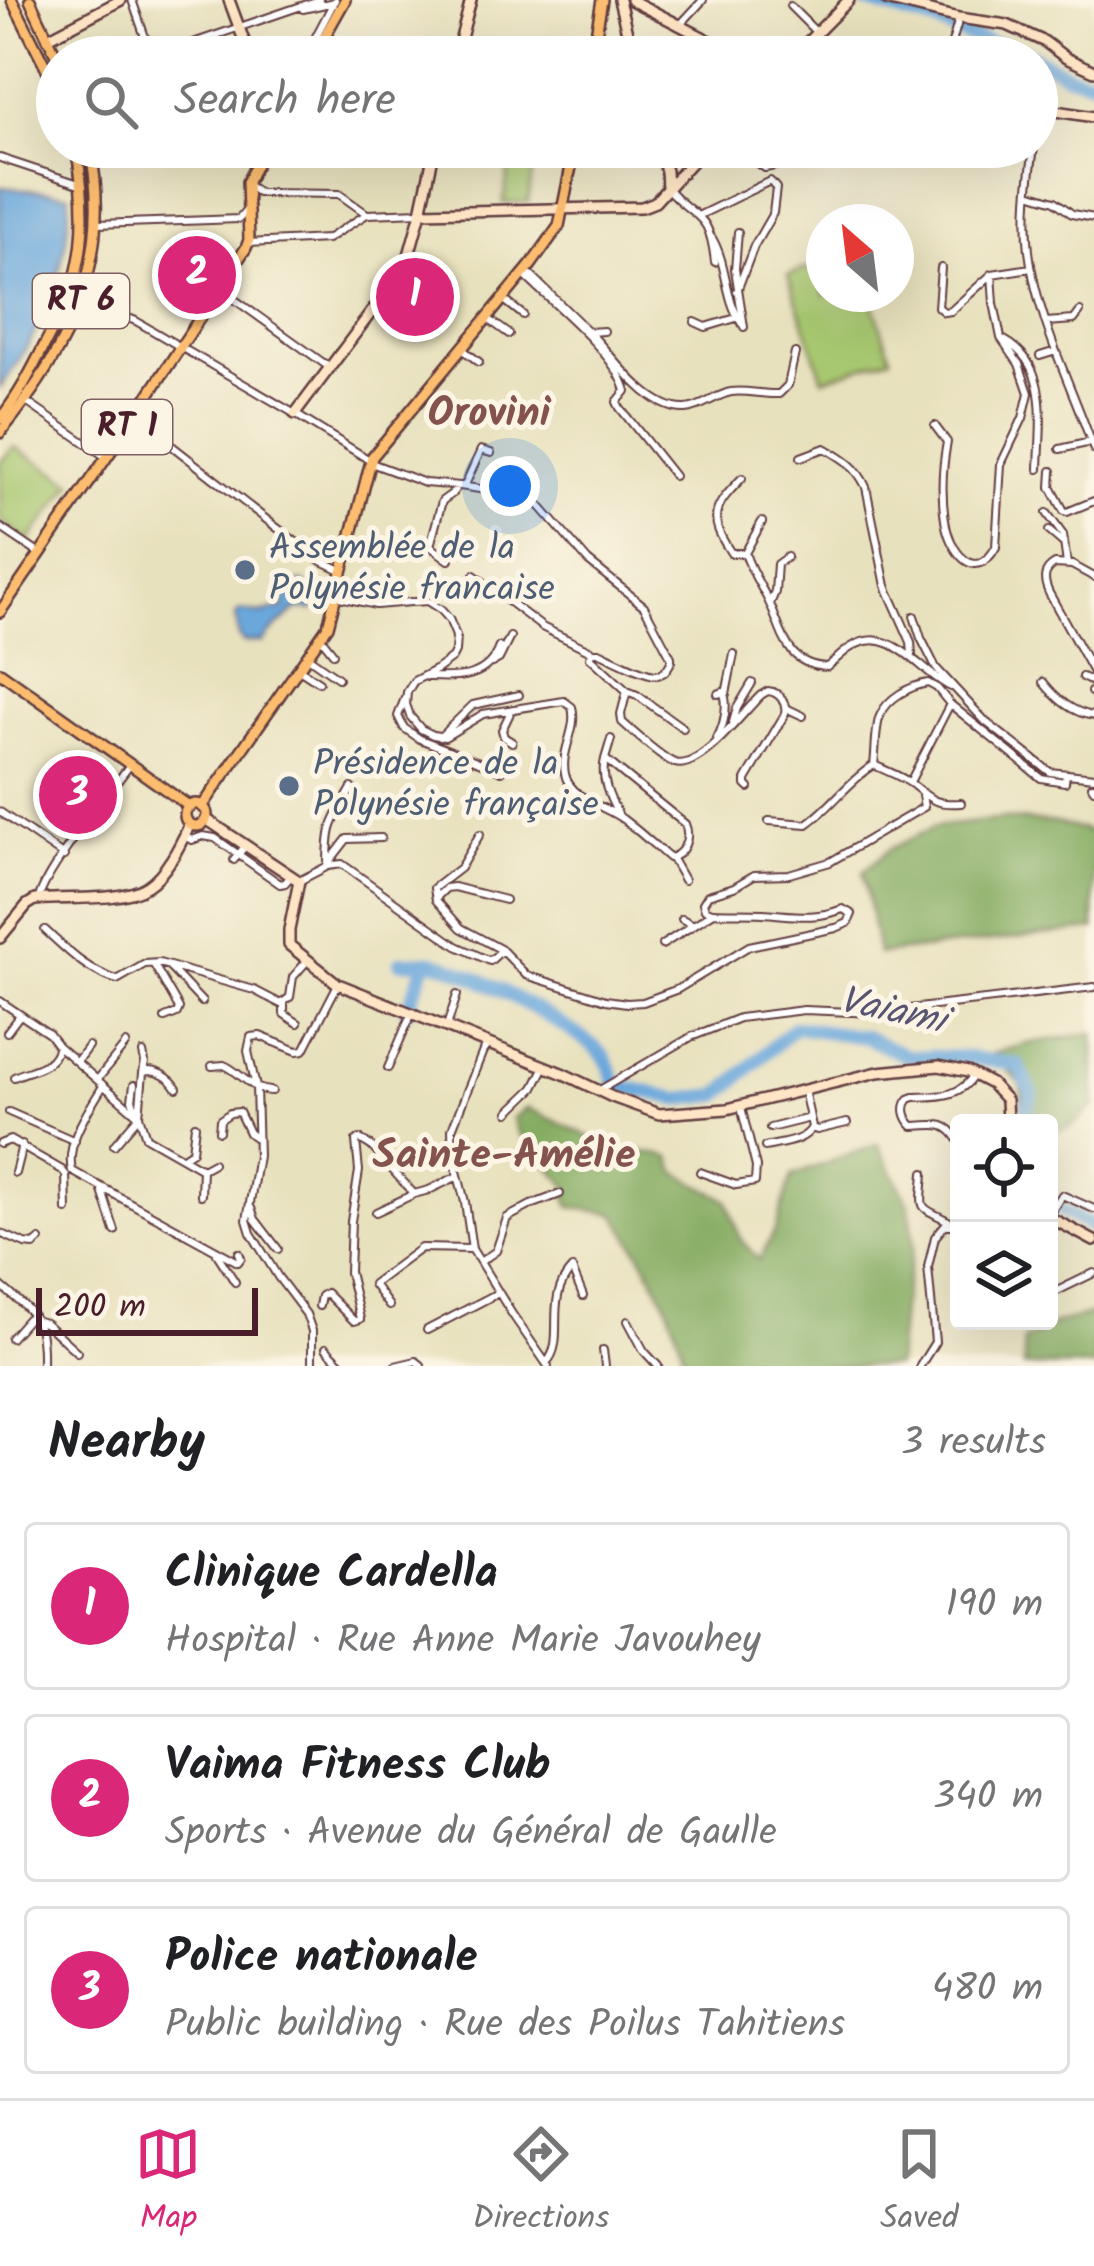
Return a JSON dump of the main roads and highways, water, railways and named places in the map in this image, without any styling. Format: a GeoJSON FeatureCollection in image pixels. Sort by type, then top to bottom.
{"type":"FeatureCollection","features":[{"type":"Feature","properties":{"kind":"main road"},"geometry":{"type":"LineString","coordinates":[[12,0],[36,47]]}},
{"type":"Feature","properties":{"kind":"main road"},"geometry":{"type":"LineString","coordinates":[[30,0],[47,36]]}},
{"type":"Feature","properties":{"kind":"main road"},"geometry":{"type":"LineString","coordinates":[[596,36],[602,0]]}},
{"type":"Feature","properties":{"kind":"main road"},"geometry":{"type":"LineString","coordinates":[[322,36],[338,1]]}},
{"type":"Feature","properties":{"kind":"main road","name":"RT 6"},"geometry":{"type":"LineString","coordinates":[[0,414],[33,369],[69,296],[83,226],[79,168]]}},
{"type":"Feature","properties":{"kind":"main road","name":"RT 6"},"geometry":{"type":"LineString","coordinates":[[0,433],[26,401],[80,305],[97,224],[94,168]]}},
{"type":"Feature","properties":{"kind":"main road","name":"RT 1"},"geometry":{"type":"LineString","coordinates":[[0,612],[220,289],[249,238],[247,184],[255,168]]}},
{"type":"Feature","properties":{"kind":"main road"},"geometry":{"type":"LineString","coordinates":[[202,807],[328,626],[371,461],[559,226],[571,168]]}},
{"type":"Feature","properties":{"kind":"main road"},"geometry":{"type":"LineString","coordinates":[[0,672],[190,807],[202,807]]}},
{"type":"Feature","properties":{"kind":"main road"},"geometry":{"type":"LineString","coordinates":[[190,807],[185,817],[190,824],[201,825],[206,819],[202,807]]}},
{"type":"Feature","properties":{"kind":"water"},"geometry":{"type":"Polygon","coordinates":[[[0,187],[69,194],[65,247],[51,296],[0,388],[0,187]]]}},
{"type":"Feature","properties":{"kind":"water"},"geometry":{"type":"Polygon","coordinates":[[[302,582],[311,591],[307,597],[313,610],[295,610],[263,642],[243,642],[236,616],[240,611],[261,614],[283,608],[290,587],[302,582]]]}},
{"type":"Feature","properties":{"kind":"waterway"},"geometry":{"type":"LineString","coordinates":[[860,0],[969,36]]}},
{"type":"Feature","properties":{"kind":"waterway"},"geometry":{"type":"LineString","coordinates":[[1058,70],[1094,81]]}},
{"type":"Feature","properties":{"kind":"waterway","name":"Vaiami"},"geometry":{"type":"LineString","coordinates":[[400,962],[444,965],[543,1014],[599,1051],[616,1085],[679,1099],[719,1095],[795,1027],[865,1037],[907,1056],[1018,1065],[1032,1094],[1025,1114]]}},
{"type":"Feature","properties":{"kind":"waterway"},"geometry":{"type":"LineString","coordinates":[[407,1010],[426,962]]}},
{"type":"Feature","properties":{"kind":"waterway","name":"Vaiami"},"geometry":{"type":"LineString","coordinates":[[1058,1208],[1094,1228]]}},
{"type":"Feature","properties":{"kind":"place","name":"Vaima Fitness Club"},"geometry":{"type":"Point","coordinates":[197,275]}},
{"type":"Feature","properties":{"kind":"place","name":"Clinique Cardella"},"geometry":{"type":"Point","coordinates":[415,297]}},
{"type":"Feature","properties":{"kind":"place","name":"Assemblée de la Polynésie francaise"},"geometry":{"type":"Point","coordinates":[245,570]}},
{"type":"Feature","properties":{"kind":"place","name":"Présidence de la Polynésie française"},"geometry":{"type":"Point","coordinates":[289,786]}},
{"type":"Feature","properties":{"kind":"place","name":"Police nationale"},"geometry":{"type":"Point","coordinates":[78,795]}},
{"type":"Feature","properties":{"kind":"district","name":"Orovini"},"geometry":{"type":"Point","coordinates":[489,414]}},
{"type":"Feature","properties":{"kind":"district","name":"Sainte-Amélie"},"geometry":{"type":"Point","coordinates":[504,1156]}}]}
